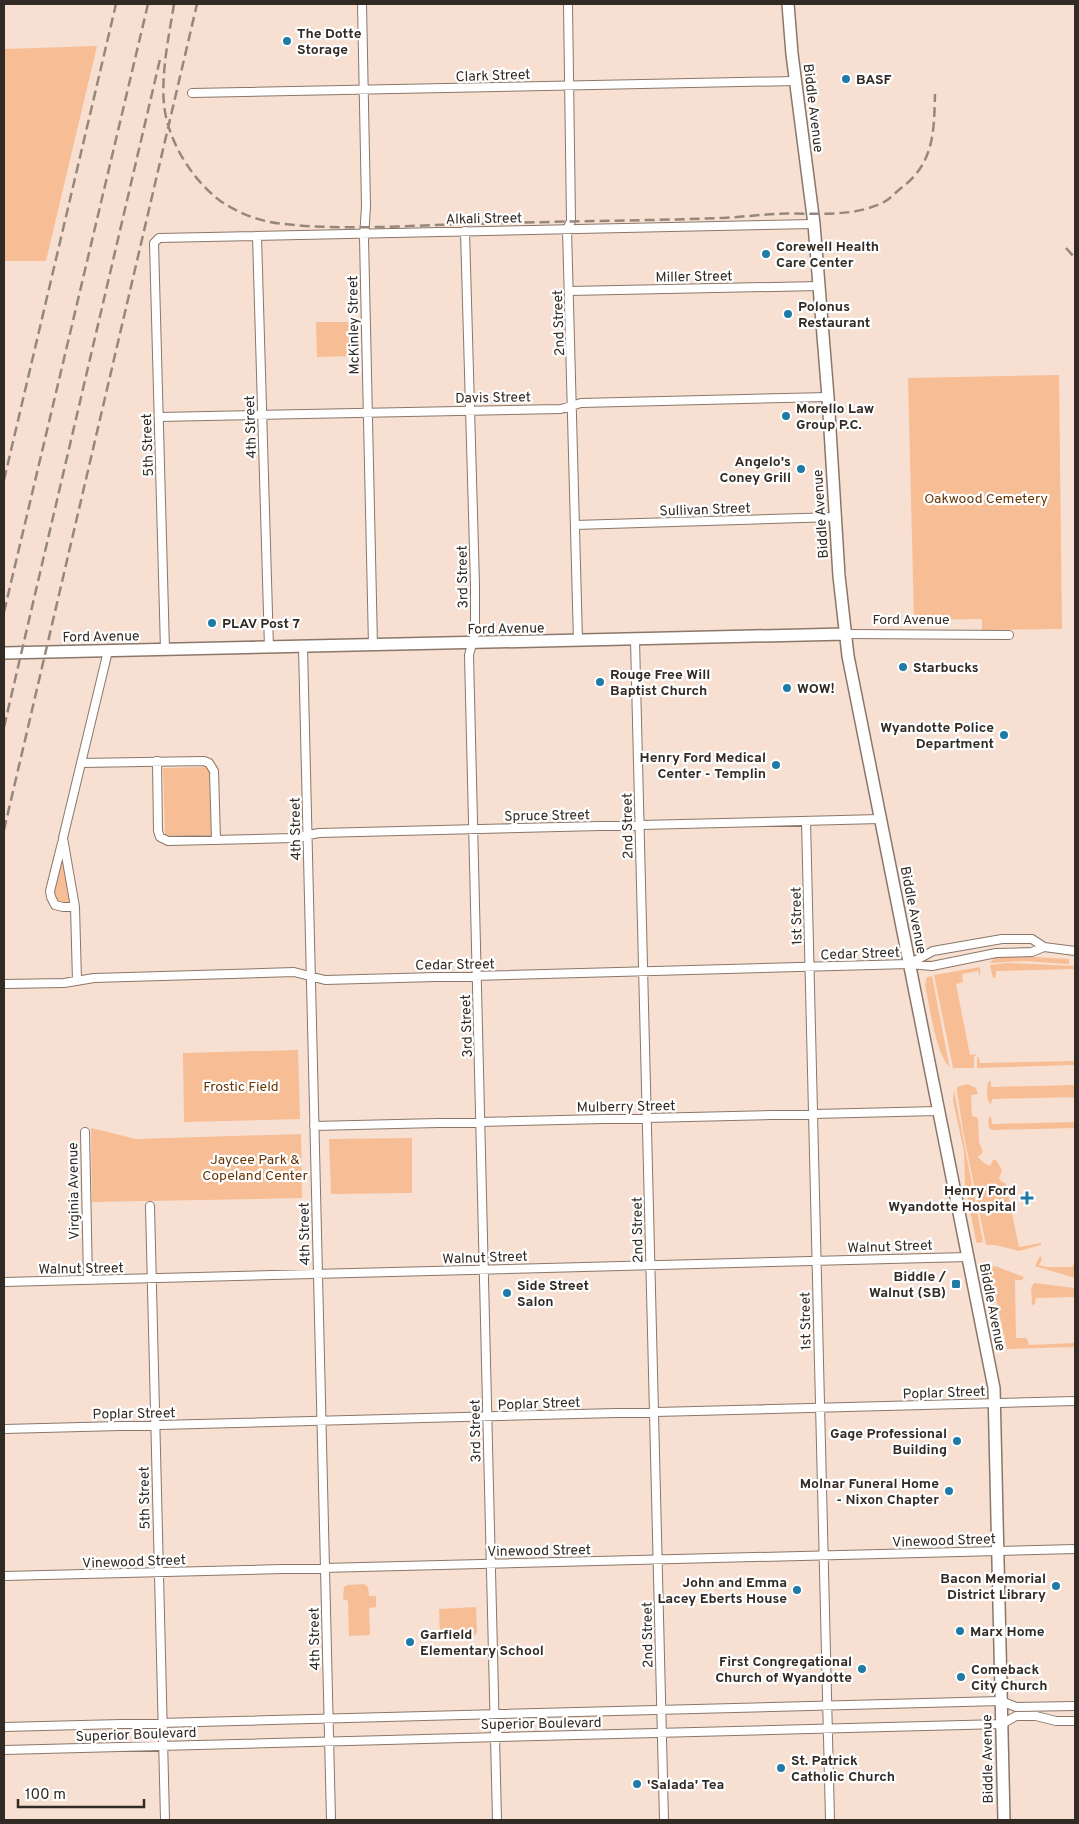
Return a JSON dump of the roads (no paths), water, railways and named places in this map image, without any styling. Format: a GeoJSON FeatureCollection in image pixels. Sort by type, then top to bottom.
{"type":"FeatureCollection","features":[{"type":"Feature","properties":{"kind":"main road","name":"Biddle Avenue"},"geometry":{"type":"LineString","coordinates":[[788,4],[795,81],[814,224],[828,397],[839,576],[853,687],[994,1388],[1004,1820]]}},
{"type":"Feature","properties":{"kind":"main road","name":"Ford Avenue"},"geometry":{"type":"LineString","coordinates":[[4,653],[472,644],[846,634]]}},
{"type":"Feature","properties":{"kind":"street","name":"McKinley Street"},"geometry":{"type":"LineString","coordinates":[[362,4],[366,206],[364,233],[372,646]]}},
{"type":"Feature","properties":{"kind":"street","name":"2nd Street"},"geometry":{"type":"LineString","coordinates":[[568,4],[571,221],[567,229],[578,641]]}},
{"type":"Feature","properties":{"kind":"street","name":"Clark Street"},"geometry":{"type":"LineString","coordinates":[[192,94],[795,81]]}},
{"type":"Feature","properties":{"kind":"street","name":"Alkali Street"},"geometry":{"type":"LineString","coordinates":[[156,240],[160,238],[364,233],[814,224]]}},
{"type":"Feature","properties":{"kind":"street","name":"3rd Street"},"geometry":{"type":"LineString","coordinates":[[465,231],[475,585],[475,633],[469,655],[497,1820]]}},
{"type":"Feature","properties":{"kind":"street","name":"4th Street"},"geometry":{"type":"LineString","coordinates":[[257,236],[269,648]]}},
{"type":"Feature","properties":{"kind":"street","name":"5th Street"},"geometry":{"type":"LineString","coordinates":[[156,240],[154,243],[165,650]]}},
{"type":"Feature","properties":{"kind":"street","name":"Miller Street"},"geometry":{"type":"LineString","coordinates":[[569,291],[819,286]]}},
{"type":"Feature","properties":{"kind":"street","name":"Davis Street"},"geometry":{"type":"LineString","coordinates":[[158,417],[561,408],[573,405],[603,403],[828,397]]}},
{"type":"Feature","properties":{"kind":"street","name":"Sullivan Street"},"geometry":{"type":"LineString","coordinates":[[575,525],[835,517]]}},
{"type":"Feature","properties":{"kind":"street","name":"Ford Avenue"},"geometry":{"type":"LineString","coordinates":[[846,634],[1009,634]]}},
{"type":"Feature","properties":{"kind":"street","name":"2nd Street"},"geometry":{"type":"LineString","coordinates":[[635,640],[664,1820]]}},
{"type":"Feature","properties":{"kind":"street","name":"4th Street"},"geometry":{"type":"LineString","coordinates":[[303,647],[331,1820]]}},
{"type":"Feature","properties":{"kind":"street"},"geometry":{"type":"LineString","coordinates":[[75,907],[55,905],[50,891],[108,651]]}},
{"type":"Feature","properties":{"kind":"street"},"geometry":{"type":"LineString","coordinates":[[81,763],[204,761],[212,766],[214,772],[216,840]]}},
{"type":"Feature","properties":{"kind":"street","name":"Spruce Street"},"geometry":{"type":"LineString","coordinates":[[157,762],[158,830],[160,837],[168,841],[293,838],[319,833],[880,818]]}},
{"type":"Feature","properties":{"kind":"street","name":"1st Street"},"geometry":{"type":"LineString","coordinates":[[806,820],[830,1820]]}},
{"type":"Feature","properties":{"kind":"street"},"geometry":{"type":"LineString","coordinates":[[63,838],[75,907],[76,981]]}},
{"type":"Feature","properties":{"kind":"street"},"geometry":{"type":"LineString","coordinates":[[909,964],[933,951],[1002,939],[1032,939],[1044,947],[1075,951]]}},
{"type":"Feature","properties":{"kind":"street","name":"Cedar Street"},"geometry":{"type":"LineString","coordinates":[[4,984],[64,983],[94,978],[294,972],[325,980],[909,964],[932,966],[996,953],[1032,952],[1044,947]]}},
{"type":"Feature","properties":{"kind":"street","name":"Mulberry Street"},"geometry":{"type":"LineString","coordinates":[[314,1126],[938,1111]]}},
{"type":"Feature","properties":{"kind":"street","name":"Virginia Avenue"},"geometry":{"type":"LineString","coordinates":[[85,1132],[88,1280]]}},
{"type":"Feature","properties":{"kind":"street","name":"5th Street"},"geometry":{"type":"LineString","coordinates":[[150,1206],[165,1820]]}},
{"type":"Feature","properties":{"kind":"street","name":"Walnut Street"},"geometry":{"type":"LineString","coordinates":[[4,1282],[968,1257]]}},
{"type":"Feature","properties":{"kind":"street","name":"Poplar Street"},"geometry":{"type":"LineString","coordinates":[[4,1429],[1075,1401]]}},
{"type":"Feature","properties":{"kind":"street","name":"Vinewood Street"},"geometry":{"type":"LineString","coordinates":[[4,1576],[1075,1549]]}},
{"type":"Feature","properties":{"kind":"street","name":"Superior Boulevard"},"geometry":{"type":"LineString","coordinates":[[4,1727],[1001,1701],[1016,1707],[1075,1706]]}},
{"type":"Feature","properties":{"kind":"street","name":"Superior Boulevard"},"geometry":{"type":"LineString","coordinates":[[4,1750],[1002,1724],[1016,1716],[1036,1716],[1056,1721],[1075,1721]]}},
{"type":"Feature","properties":{"kind":"railway"},"geometry":{"type":"LineString","coordinates":[[4,480],[116,4]]}},
{"type":"Feature","properties":{"kind":"railway"},"geometry":{"type":"LineString","coordinates":[[4,612],[148,4]]}},
{"type":"Feature","properties":{"kind":"railway"},"geometry":{"type":"LineString","coordinates":[[174,4],[166,54],[163,92],[166,119],[176,145],[190,170],[219,200],[242,213],[276,223],[332,227],[379,227],[723,218],[774,214],[830,214],[858,211],[886,201],[920,169],[930,147],[934,122],[935,94]]}},
{"type":"Feature","properties":{"kind":"railway"},"geometry":{"type":"LineString","coordinates":[[4,830],[197,4]]}},
{"type":"Feature","properties":{"kind":"railway"},"geometry":{"type":"LineString","coordinates":[[4,727],[161,55]]}},
{"type":"Feature","properties":{"kind":"railway"},"geometry":{"type":"LineString","coordinates":[[1066,248],[1075,258]]}},
{"type":"Feature","properties":{"kind":"place","name":"The Dotte Storage"},"geometry":{"type":"Point","coordinates":[287,41]}},
{"type":"Feature","properties":{"kind":"place","name":"BASF"},"geometry":{"type":"Point","coordinates":[846,79]}},
{"type":"Feature","properties":{"kind":"place","name":"Corewell Health Care Center"},"geometry":{"type":"Point","coordinates":[766,254]}},
{"type":"Feature","properties":{"kind":"place","name":"Polonus Restaurant"},"geometry":{"type":"Point","coordinates":[788,314]}},
{"type":"Feature","properties":{"kind":"place","name":"Morello Law Group P.C."},"geometry":{"type":"Point","coordinates":[786,416]}},
{"type":"Feature","properties":{"kind":"place","name":"Angelo's Coney Grill"},"geometry":{"type":"Point","coordinates":[801,469]}},
{"type":"Feature","properties":{"kind":"place","name":"PLAV Post 7"},"geometry":{"type":"Point","coordinates":[212,623]}},
{"type":"Feature","properties":{"kind":"place","name":"Starbucks"},"geometry":{"type":"Point","coordinates":[903,667]}},
{"type":"Feature","properties":{"kind":"place","name":"Rouge Free Will Baptist Church"},"geometry":{"type":"Point","coordinates":[600,682]}},
{"type":"Feature","properties":{"kind":"place","name":"WOW!"},"geometry":{"type":"Point","coordinates":[787,688]}},
{"type":"Feature","properties":{"kind":"place","name":"Wyandotte Police Department"},"geometry":{"type":"Point","coordinates":[1004,735]}},
{"type":"Feature","properties":{"kind":"place","name":"Henry Ford Medical Center - Templin"},"geometry":{"type":"Point","coordinates":[776,765]}},
{"type":"Feature","properties":{"kind":"place","name":"Henry Ford Wyandotte Hospital"},"geometry":{"type":"Point","coordinates":[1027,1198]}},
{"type":"Feature","properties":{"kind":"place","name":"Biddle / Walnut (SB)"},"geometry":{"type":"Point","coordinates":[956,1284]}},
{"type":"Feature","properties":{"kind":"place","name":"Side Street Salon"},"geometry":{"type":"Point","coordinates":[507,1293]}},
{"type":"Feature","properties":{"kind":"place","name":"Gage Professional Building"},"geometry":{"type":"Point","coordinates":[957,1441]}},
{"type":"Feature","properties":{"kind":"place","name":"Molnar Funeral Home - Nixon Chapter"},"geometry":{"type":"Point","coordinates":[949,1491]}},
{"type":"Feature","properties":{"kind":"place","name":"Bacon Memorial District Library"},"geometry":{"type":"Point","coordinates":[1056,1586]}},
{"type":"Feature","properties":{"kind":"place","name":"John and Emma Lacey Eberts House"},"geometry":{"type":"Point","coordinates":[797,1590]}},
{"type":"Feature","properties":{"kind":"place","name":"Marx Home"},"geometry":{"type":"Point","coordinates":[960,1631]}},
{"type":"Feature","properties":{"kind":"place","name":"Garfield Elementary School"},"geometry":{"type":"Point","coordinates":[410,1642]}},
{"type":"Feature","properties":{"kind":"place","name":"First Congregational Church of Wyandotte"},"geometry":{"type":"Point","coordinates":[862,1669]}},
{"type":"Feature","properties":{"kind":"place","name":"Comeback City Church"},"geometry":{"type":"Point","coordinates":[961,1677]}},
{"type":"Feature","properties":{"kind":"place","name":"St. Patrick Catholic Church"},"geometry":{"type":"Point","coordinates":[781,1768]}},
{"type":"Feature","properties":{"kind":"place","name":"'Salada' Tea"},"geometry":{"type":"Point","coordinates":[637,1784]}},
{"type":"Feature","properties":{"kind":"park label","name":"Oakwood Cemetery"},"geometry":{"type":"Point","coordinates":[986,498]}},
{"type":"Feature","properties":{"kind":"park label","name":"Frostic Field"},"geometry":{"type":"Point","coordinates":[241,1086]}},
{"type":"Feature","properties":{"kind":"park label","name":"Jaycee Park & Copeland Center"},"geometry":{"type":"Point","coordinates":[255,1168]}}]}
